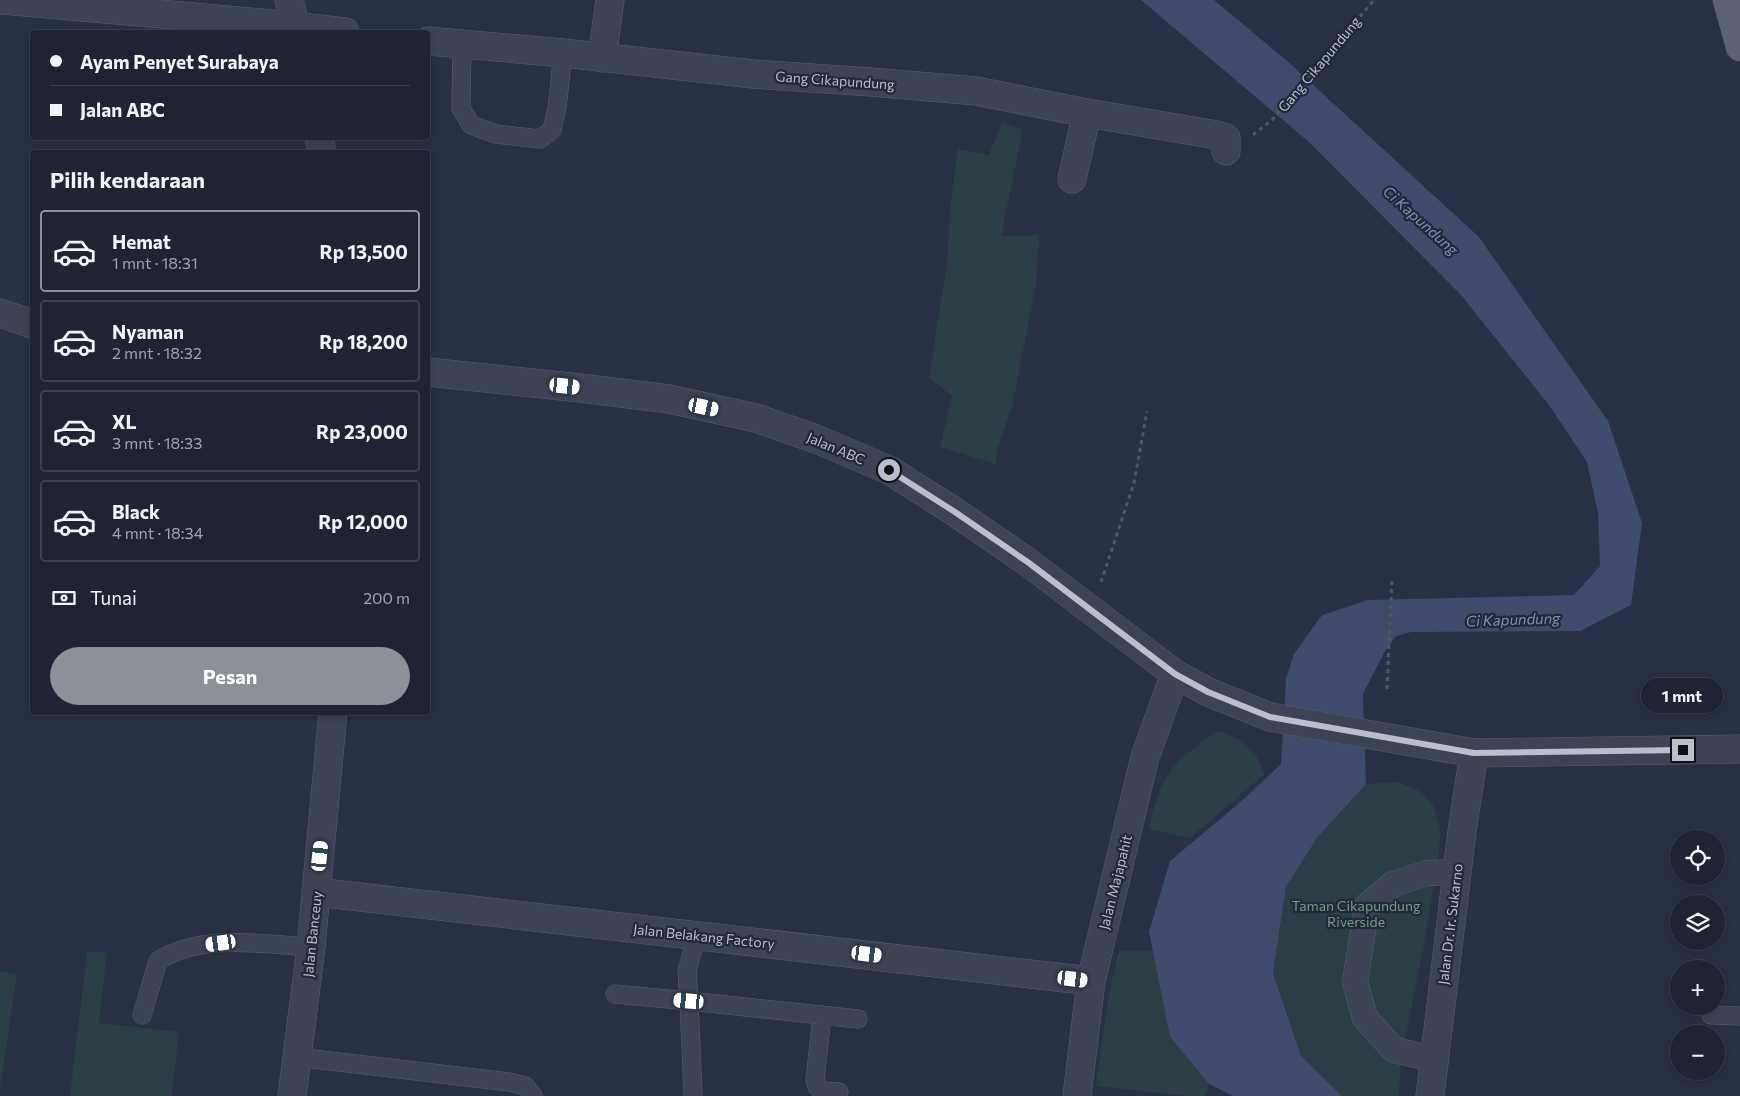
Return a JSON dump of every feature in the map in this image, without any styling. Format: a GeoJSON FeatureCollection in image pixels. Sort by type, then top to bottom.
{"type":"FeatureCollection","features":[{"type":"Feature","properties":{"kind":"main road"},"geometry":{"type":"LineString","coordinates":[[1727,0],[1740,47]]}},
{"type":"Feature","properties":{"kind":"street"},"geometry":{"type":"LineString","coordinates":[[3,0],[313,30]]}},
{"type":"Feature","properties":{"kind":"street"},"geometry":{"type":"LineString","coordinates":[[289,0],[297,29]]}},
{"type":"Feature","properties":{"kind":"street"},"geometry":{"type":"LineString","coordinates":[[602,58],[610,0]]}},
{"type":"Feature","properties":{"kind":"street","name":"Gang Cikapundung"},"geometry":{"type":"LineString","coordinates":[[430,41],[563,53],[753,74],[976,91],[1087,113],[1217,135],[1226,138],[1226,151]]}},
{"type":"Feature","properties":{"kind":"street"},"geometry":{"type":"LineString","coordinates":[[1072,179],[1087,113]]}},
{"type":"Feature","properties":{"kind":"street"},"geometry":{"type":"LineString","coordinates":[[0,313],[30,323]]}},
{"type":"Feature","properties":{"kind":"street","name":"Jalan ABC"},"geometry":{"type":"LineString","coordinates":[[430,372],[669,399],[756,418],[816,439],[889,470],[955,512],[1029,563],[1175,674],[1208,692],[1270,717],[1474,753],[1740,749]]}},
{"type":"Feature","properties":{"kind":"street","name":"Jalan Majapahit"},"geometry":{"type":"LineString","coordinates":[[1077,1096],[1091,981],[1145,757],[1175,674]]}},
{"type":"Feature","properties":{"kind":"street","name":"Jalan Banceuy"},"geometry":{"type":"LineString","coordinates":[[292,1096],[311,947],[333,715]]}},
{"type":"Feature","properties":{"kind":"street","name":"Jalan Dr. Ir. Sukarno"},"geometry":{"type":"LineString","coordinates":[[1430,1096],[1457,872],[1474,753]]}},
{"type":"Feature","properties":{"kind":"street"},"geometry":{"type":"LineString","coordinates":[[1434,1059],[1394,1050],[1365,1018],[1356,982],[1367,906],[1393,884],[1427,873],[1457,872]]}},
{"type":"Feature","properties":{"kind":"street","name":"Jalan Belakang Factory"},"geometry":{"type":"LineString","coordinates":[[316,892],[1091,981]]}},
{"type":"Feature","properties":{"kind":"lane"},"geometry":{"type":"LineString","coordinates":[[462,44],[461,108],[471,125],[496,134],[525,138],[540,139],[552,130],[557,108],[563,53]]}},
{"type":"Feature","properties":{"kind":"lane"},"geometry":{"type":"LineString","coordinates":[[693,1094],[687,971],[697,935]]}},
{"type":"Feature","properties":{"kind":"lane"},"geometry":{"type":"LineString","coordinates":[[142,1015],[158,961],[169,954],[221,943],[311,947]]}},
{"type":"Feature","properties":{"kind":"lane"},"geometry":{"type":"LineString","coordinates":[[615,994],[858,1019]]}},
{"type":"Feature","properties":{"kind":"lane"},"geometry":{"type":"LineString","coordinates":[[822,1015],[815,1080],[817,1088],[824,1091],[839,1092]]}},
{"type":"Feature","properties":{"kind":"lane"},"geometry":{"type":"LineString","coordinates":[[1711,1015],[1740,1016]]}},
{"type":"Feature","properties":{"kind":"lane"},"geometry":{"type":"LineString","coordinates":[[297,1057],[509,1082],[525,1086],[533,1096]]}},
{"type":"Feature","properties":{"kind":"path","name":"Gang Cikapundung"},"geometry":{"type":"LineString","coordinates":[[1263,127],[1272,120],[1374,0]]}},
{"type":"Feature","properties":{"kind":"path"},"geometry":{"type":"LineString","coordinates":[[1100,585],[1134,483],[1147,411]]}},
{"type":"Feature","properties":{"kind":"path"},"geometry":{"type":"LineString","coordinates":[[1387,689],[1390,657],[1392,579]]}},
{"type":"Feature","properties":{"kind":"green space"},"geometry":{"type":"Polygon","coordinates":[[[1002,122],[1023,129],[1004,222],[1003,236],[1039,235],[1036,285],[1012,407],[996,453],[996,464],[940,447],[952,396],[929,378],[947,263],[950,207],[958,149],[989,155],[1002,122]]]}},
{"type":"Feature","properties":{"kind":"green space"},"geometry":{"type":"Polygon","coordinates":[[[1218,731],[1238,739],[1256,755],[1264,775],[1190,838],[1149,829],[1158,796],[1171,771],[1189,752],[1218,731]]]}},
{"type":"Feature","properties":{"kind":"green space","name":"Taman Cikapundung Riverside"},"geometry":{"type":"Polygon","coordinates":[[[1398,782],[1421,792],[1433,805],[1440,828],[1439,855],[1424,945],[1401,1060],[1399,1096],[1342,1096],[1301,1056],[1273,973],[1286,887],[1317,838],[1366,784],[1398,782]]]}},
{"type":"Feature","properties":{"kind":"green space"},"geometry":{"type":"Polygon","coordinates":[[[1153,950],[1170,1037],[1209,1084],[1205,1096],[1185,1096],[1096,1086],[1109,993],[1119,951],[1153,950]]]}},
{"type":"Feature","properties":{"kind":"green space"},"geometry":{"type":"Polygon","coordinates":[[[87,951],[107,953],[99,1023],[179,1032],[172,1096],[70,1096],[87,951]]]}},
{"type":"Feature","properties":{"kind":"green space"},"geometry":{"type":"Polygon","coordinates":[[[0,972],[17,974],[0,1090],[0,972]]]}},
{"type":"Feature","properties":{"kind":"water","name":"Ci Kapundung"},"geometry":{"type":"Polygon","coordinates":[[[1141,0],[1214,0],[1286,60],[1479,237],[1608,421],[1642,523],[1631,605],[1580,631],[1411,632],[1396,636],[1384,653],[1363,694],[1366,784],[1317,838],[1286,887],[1273,973],[1301,1056],[1342,1096],[1233,1096],[1209,1084],[1170,1037],[1149,932],[1170,861],[1237,805],[1281,764],[1286,679],[1294,654],[1322,615],[1368,600],[1574,595],[1600,566],[1598,513],[1587,462],[1549,405],[1461,295],[1309,142],[1141,0]]]}},
{"type":"Feature","properties":{"kind":"route"},"geometry":{"type":"LineString","coordinates":[[889,470],[955,512],[1029,563],[1175,674],[1208,692],[1270,717],[1474,753],[1683,750]]}}]}
